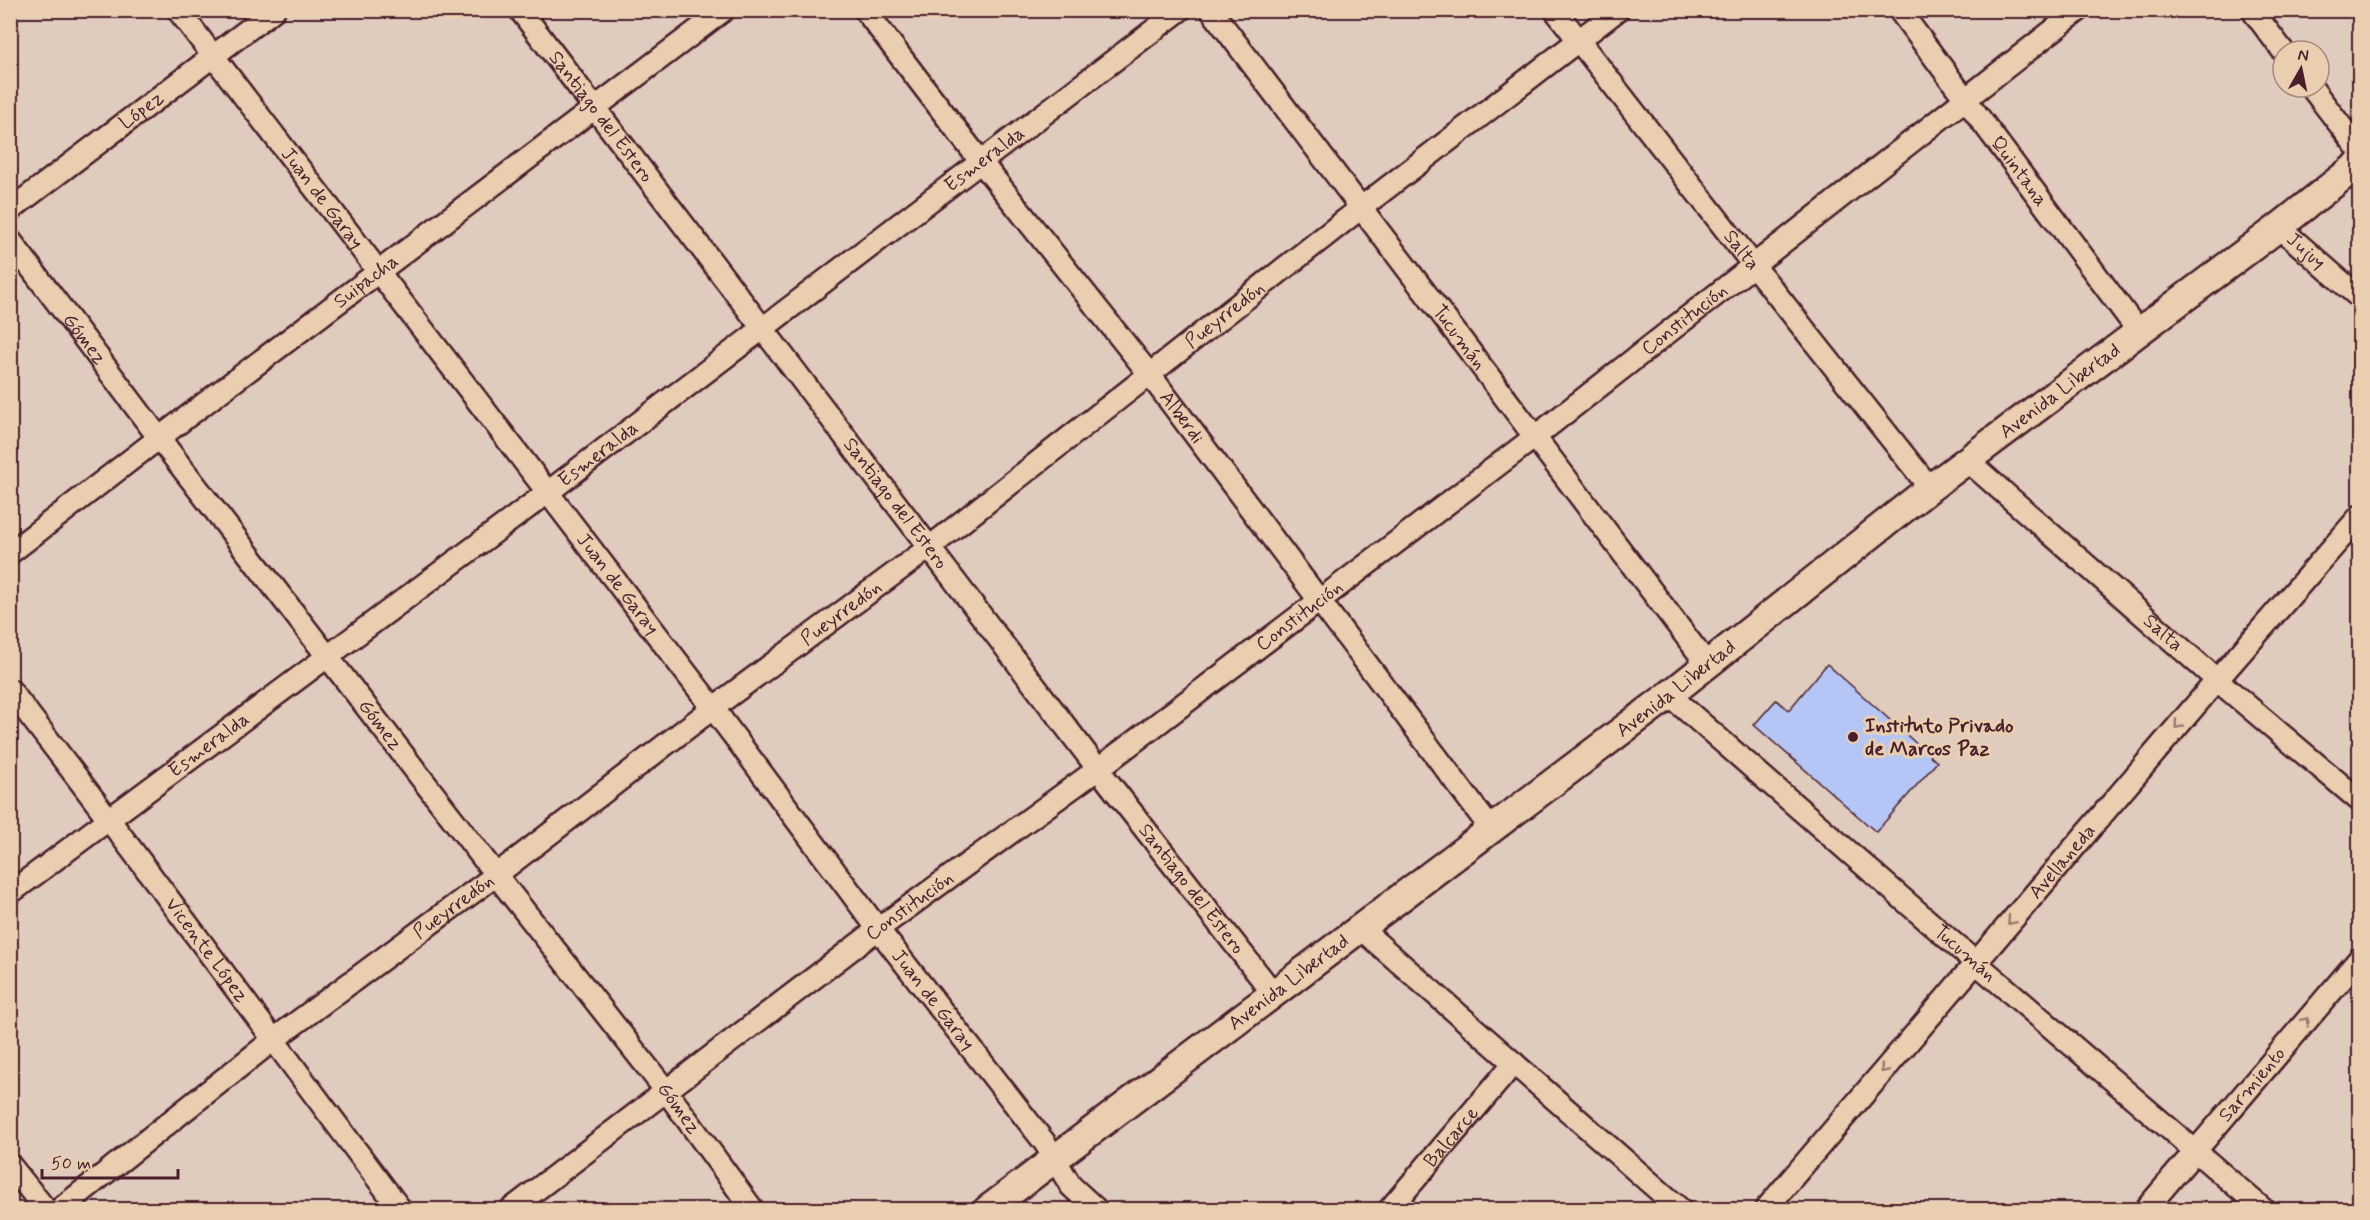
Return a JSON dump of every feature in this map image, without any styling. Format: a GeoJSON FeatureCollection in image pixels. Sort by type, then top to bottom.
{"type":"FeatureCollection","features":[{"type":"Feature","properties":{"kind":"main road","name":"Avenida Libertad"},"geometry":{"type":"LineString","coordinates":[[987,1209],[1669,695],[1930,488],[2279,227],[2360,163]]}},
{"type":"Feature","properties":{"kind":"street","name":"Juan de Garay"},"geometry":{"type":"LineString","coordinates":[[178,10],[1055,1158],[1071,1186],[1097,1209]]}},
{"type":"Feature","properties":{"kind":"street","name":"López"},"geometry":{"type":"LineString","coordinates":[[10,210],[274,10]]}},
{"type":"Feature","properties":{"kind":"street","name":"Santiago del Estero"},"geometry":{"type":"LineString","coordinates":[[520,10],[1098,769],[1273,993]]}},
{"type":"Feature","properties":{"kind":"street","name":"Suipacha"},"geometry":{"type":"LineString","coordinates":[[10,553],[724,10]]}},
{"type":"Feature","properties":{"kind":"street","name":"Alberdi"},"geometry":{"type":"LineString","coordinates":[[865,10],[981,162],[1150,375],[1491,829]]}},
{"type":"Feature","properties":{"kind":"street","name":"Esmeralda"},"geometry":{"type":"LineString","coordinates":[[10,893],[547,493],[1180,10]]}},
{"type":"Feature","properties":{"kind":"street","name":"Tucumán"},"geometry":{"type":"LineString","coordinates":[[1211,10],[1536,435],[1707,664]]}},
{"type":"Feature","properties":{"kind":"street","name":"Salta"},"geometry":{"type":"LineString","coordinates":[[1555,10],[1930,488]]}},
{"type":"Feature","properties":{"kind":"street","name":"Pueyrredón"},"geometry":{"type":"LineString","coordinates":[[59,1209],[273,1040],[496,875],[713,708],[930,547],[1362,207],[1618,10]]}},
{"type":"Feature","properties":{"kind":"street","name":"Quintana"},"geometry":{"type":"LineString","coordinates":[[1899,10],[2139,332]]}},
{"type":"Feature","properties":{"kind":"street","name":"Constitución"},"geometry":{"type":"LineString","coordinates":[[510,1209],[667,1092],[878,928],[1098,769],[1536,435],[2079,10]]}},
{"type":"Feature","properties":{"kind":"street"},"geometry":{"type":"LineString","coordinates":[[2252,10],[2274,39]]}},
{"type":"Feature","properties":{"kind":"street"},"geometry":{"type":"LineString","coordinates":[[2319,99],[2360,151]]}},
{"type":"Feature","properties":{"kind":"street","name":"Jujuy"},"geometry":{"type":"LineString","coordinates":[[2279,227],[2360,298]]}},
{"type":"Feature","properties":{"kind":"street","name":"Gómez"},"geometry":{"type":"LineString","coordinates":[[10,240],[159,438],[496,875],[667,1092],[753,1209]]}},
{"type":"Feature","properties":{"kind":"street","name":"Salta"},"geometry":{"type":"LineString","coordinates":[[1968,461],[2217,680],[2360,801]]}},
{"type":"Feature","properties":{"kind":"street","name":"Avellaneda"},"geometry":{"type":"LineString","coordinates":[[1765,1209],[2360,516]]}},
{"type":"Feature","properties":{"kind":"street","name":"Vicente López"},"geometry":{"type":"LineString","coordinates":[[10,690],[110,818],[401,1209]]}},
{"type":"Feature","properties":{"kind":"street","name":"Tucumán"},"geometry":{"type":"LineString","coordinates":[[1669,695],[1975,962],[2264,1209]]}},
{"type":"Feature","properties":{"kind":"street"},"geometry":{"type":"LineString","coordinates":[[1360,928],[1681,1209]]}},
{"type":"Feature","properties":{"kind":"street","name":"Sarmiento"},"geometry":{"type":"LineString","coordinates":[[2145,1209],[2360,958]]}},
{"type":"Feature","properties":{"kind":"street","name":"Balcarce"},"geometry":{"type":"LineString","coordinates":[[1389,1209],[1514,1063]]}},
{"type":"Feature","properties":{"kind":"street"},"geometry":{"type":"LineString","coordinates":[[10,1165],[46,1209]]}},
{"type":"Feature","properties":{"kind":"building"},"geometry":{"type":"Polygon","coordinates":[[[1827,664],[1937,762],[1876,832],[1754,725],[1776,700],[1789,710],[1827,664]]]}},
{"type":"Feature","properties":{"kind":"place","name":"Instituto Privado de Marcos Paz"},"geometry":{"type":"Point","coordinates":[1853,737]}}]}
